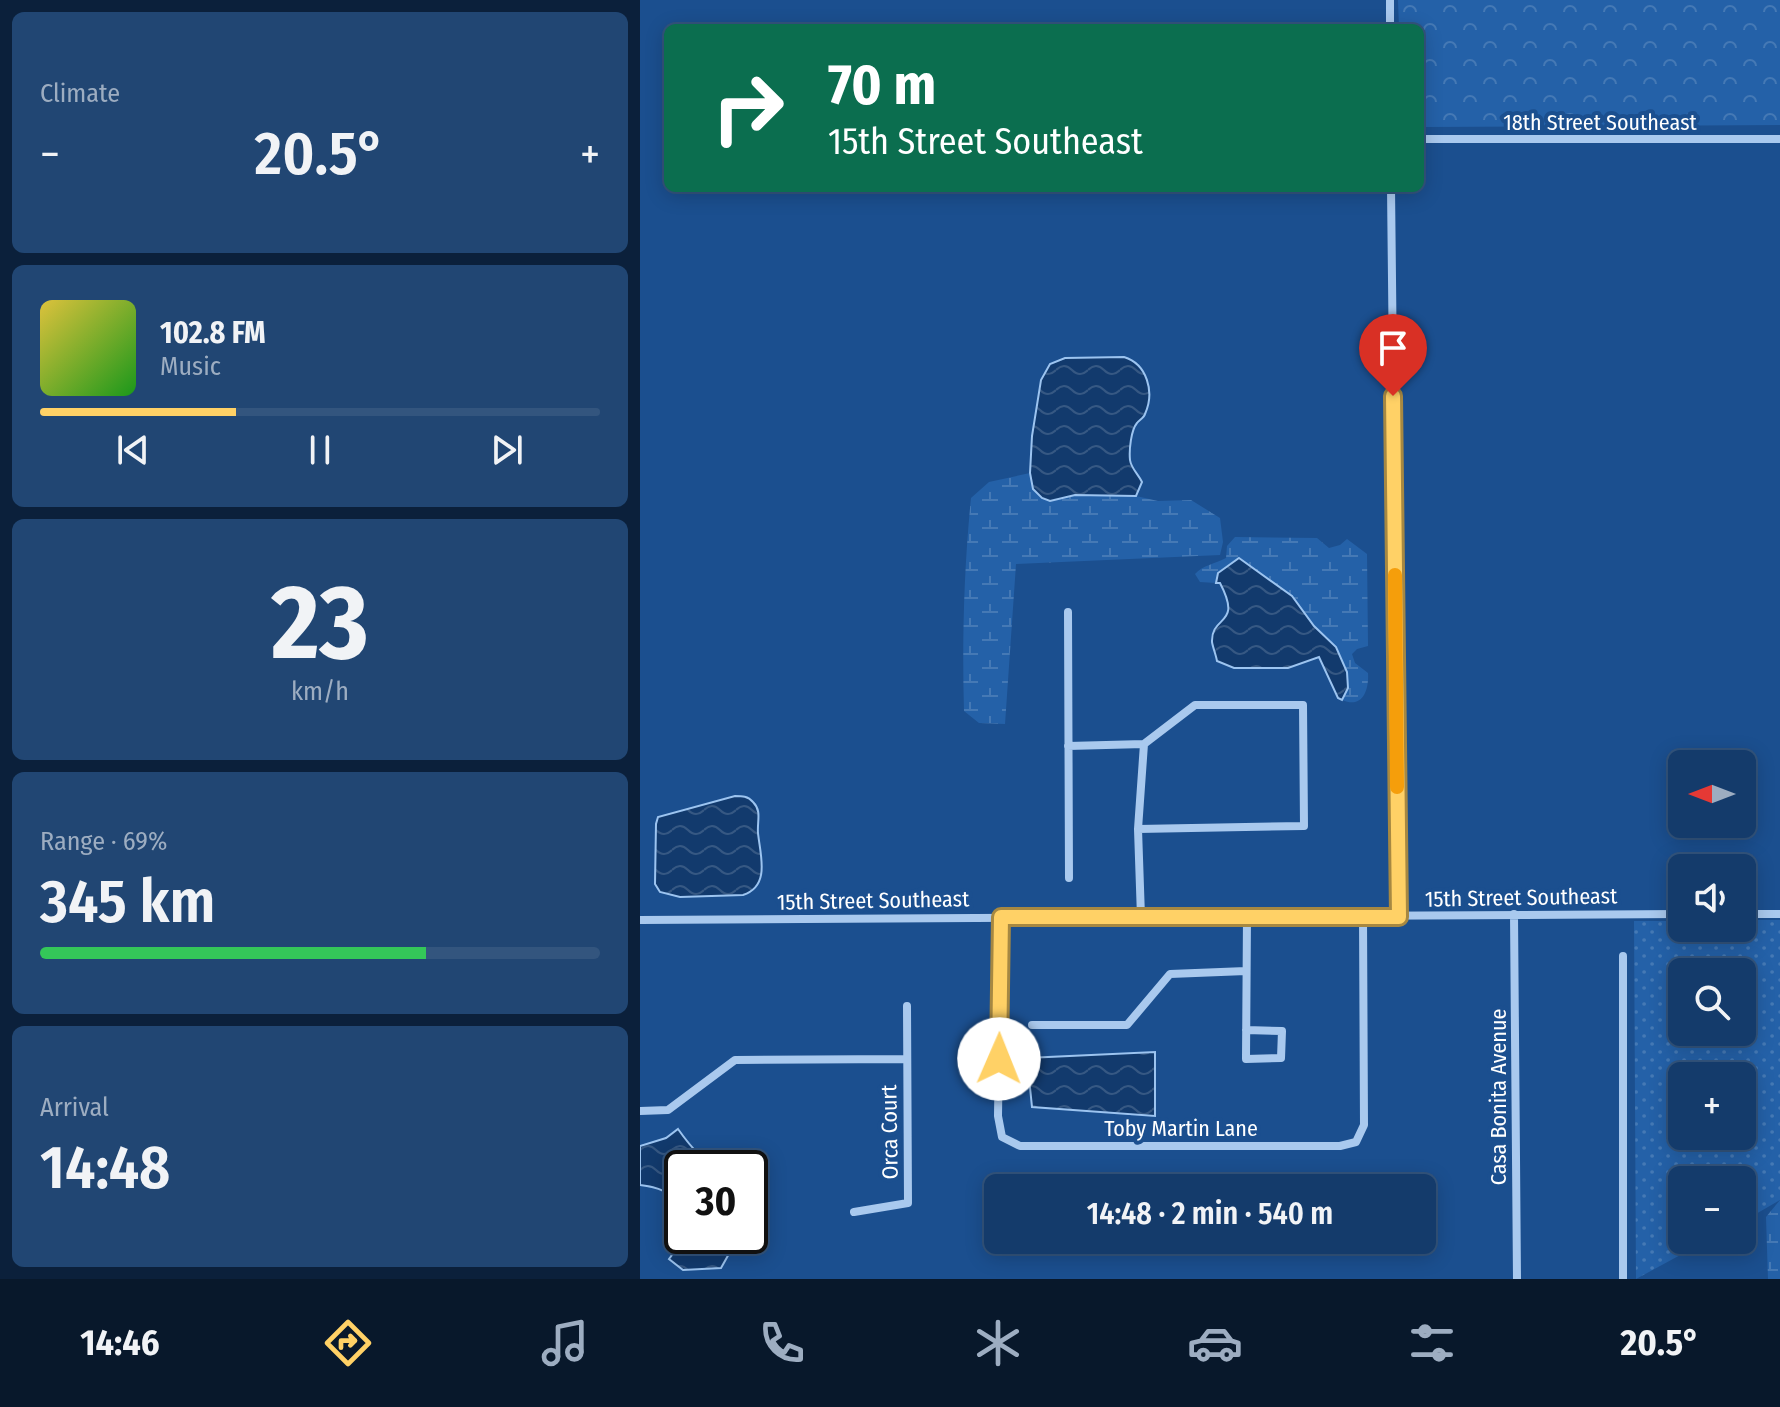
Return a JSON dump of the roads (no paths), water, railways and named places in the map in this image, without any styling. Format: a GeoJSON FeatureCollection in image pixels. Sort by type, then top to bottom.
{"type":"FeatureCollection","features":[{"type":"Feature","properties":{"kind":"street"},"geometry":{"type":"LineString","coordinates":[[1390,0],[1390,24]]}},
{"type":"Feature","properties":{"kind":"street","name":"18th Street Southeast"},"geometry":{"type":"LineString","coordinates":[[1424,139],[1780,139]]}},
{"type":"Feature","properties":{"kind":"street"},"geometry":{"type":"LineString","coordinates":[[1391,192],[1399,917]]}},
{"type":"Feature","properties":{"kind":"street"},"geometry":{"type":"LineString","coordinates":[[1068,612],[1069,878]]}},
{"type":"Feature","properties":{"kind":"street"},"geometry":{"type":"LineString","coordinates":[[1068,746],[1144,744],[1195,705],[1303,705],[1304,826],[1138,829]]}},
{"type":"Feature","properties":{"kind":"street"},"geometry":{"type":"LineString","coordinates":[[1141,917],[1138,829],[1144,744]]}},
{"type":"Feature","properties":{"kind":"street","name":"Casa Bonita Avenue"},"geometry":{"type":"LineString","coordinates":[[1514,914],[1517,1279]]}},
{"type":"Feature","properties":{"kind":"street","name":"15th Street Southeast"},"geometry":{"type":"LineString","coordinates":[[640,920],[1668,914]]}},
{"type":"Feature","properties":{"kind":"street"},"geometry":{"type":"LineString","coordinates":[[1756,914],[1780,914]]}},
{"type":"Feature","properties":{"kind":"street","name":"Toby Martin Lane"},"geometry":{"type":"LineString","coordinates":[[1001,917],[998,1116],[1002,1137],[1020,1146],[1340,1146],[1356,1142],[1364,1125],[1363,917]]}},
{"type":"Feature","properties":{"kind":"street"},"geometry":{"type":"LineString","coordinates":[[1246,1030],[1282,1031],[1281,1058],[1246,1059],[1246,1030],[1246,971],[1247,917]]}},
{"type":"Feature","properties":{"kind":"street"},"geometry":{"type":"LineString","coordinates":[[1623,956],[1623,1279]]}},
{"type":"Feature","properties":{"kind":"street"},"geometry":{"type":"LineString","coordinates":[[1032,1025],[1127,1025],[1170,974],[1246,971]]}},
{"type":"Feature","properties":{"kind":"street","name":"Orca Court"},"geometry":{"type":"LineString","coordinates":[[854,1212],[908,1203],[907,1006]]}},
{"type":"Feature","properties":{"kind":"street"},"geometry":{"type":"LineString","coordinates":[[640,1111],[668,1110],[735,1060],[907,1059]]}},
{"type":"Feature","properties":{"kind":"water"},"geometry":{"type":"Polygon","coordinates":[[[1124,357],[1143,372],[1149,388],[1148,406],[1135,426],[1130,446],[1131,463],[1142,482],[1136,496],[1075,495],[1050,501],[1042,498],[1033,489],[1030,473],[1032,436],[1041,380],[1050,364],[1065,358],[1124,357]]]}},
{"type":"Feature","properties":{"kind":"water"},"geometry":{"type":"Polygon","coordinates":[[[1239,558],[1292,596],[1314,626],[1336,647],[1347,672],[1348,688],[1342,700],[1338,698],[1319,657],[1288,668],[1234,668],[1217,661],[1213,633],[1227,614],[1228,607],[1220,583],[1216,583],[1218,573],[1239,558]]]}},
{"type":"Feature","properties":{"kind":"water"},"geometry":{"type":"Polygon","coordinates":[[[735,796],[749,799],[757,809],[762,868],[761,877],[752,891],[743,895],[680,897],[660,892],[655,884],[658,817],[735,796]]]}},
{"type":"Feature","properties":{"kind":"water"},"geometry":{"type":"Polygon","coordinates":[[[1155,1052],[1155,1116],[1032,1107],[1027,1058],[1155,1052]]]}},
{"type":"Feature","properties":{"kind":"water"},"geometry":{"type":"Polygon","coordinates":[[[678,1129],[695,1150],[664,1150],[664,1192],[640,1185],[640,1146],[666,1138],[678,1129]]]}},
{"type":"Feature","properties":{"kind":"water"},"geometry":{"type":"Polygon","coordinates":[[[673,1254],[729,1254],[721,1268],[683,1270],[669,1259],[673,1254]]]}}]}
